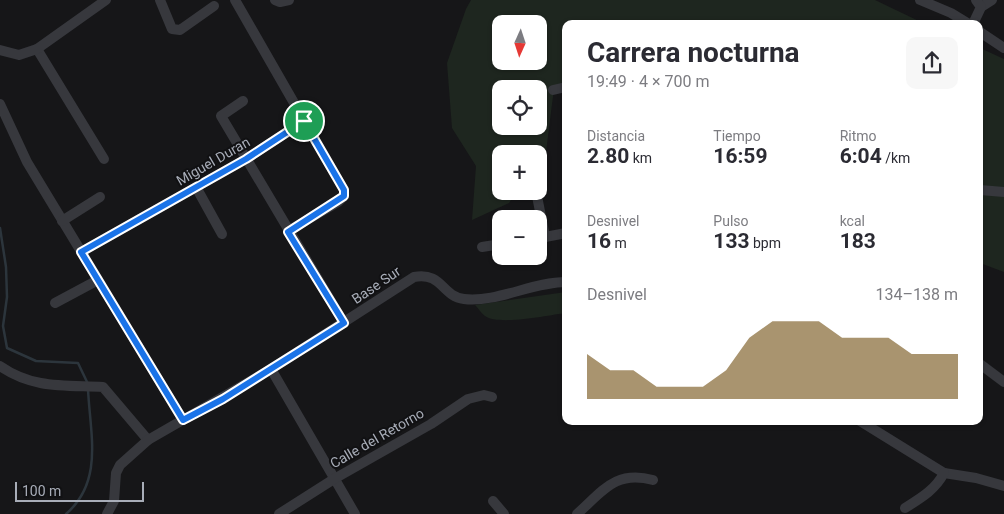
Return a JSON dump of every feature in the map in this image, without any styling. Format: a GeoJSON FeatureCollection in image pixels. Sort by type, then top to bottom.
{"type":"FeatureCollection","features":[{"type":"Feature","properties":{"kind":"street"},"geometry":{"type":"LineString","coordinates":[[0,50],[19,55],[36,49],[106,0]]}},
{"type":"Feature","properties":{"kind":"street"},"geometry":{"type":"LineString","coordinates":[[160,0],[172,28],[176,30],[180,30],[214,6]]}},
{"type":"Feature","properties":{"kind":"street"},"geometry":{"type":"LineString","coordinates":[[235,0],[344,190],[344,196],[338,202],[288,232]]}},
{"type":"Feature","properties":{"kind":"street"},"geometry":{"type":"LineString","coordinates":[[275,0],[280,2],[289,0]]}},
{"type":"Feature","properties":{"kind":"street"},"geometry":{"type":"LineString","coordinates":[[920,0],[962,20]]}},
{"type":"Feature","properties":{"kind":"street"},"geometry":{"type":"LineString","coordinates":[[974,20],[978,4],[992,0]]}},
{"type":"Feature","properties":{"kind":"street"},"geometry":{"type":"LineString","coordinates":[[983,34],[1004,48]]}},
{"type":"Feature","properties":{"kind":"street"},"geometry":{"type":"LineString","coordinates":[[36,49],[104,159]]}},
{"type":"Feature","properties":{"kind":"street"},"geometry":{"type":"LineString","coordinates":[[554,90],[562,87]]}},
{"type":"Feature","properties":{"kind":"street"},"geometry":{"type":"LineString","coordinates":[[243,101],[221,116],[288,232],[344,323]]}},
{"type":"Feature","properties":{"kind":"street"},"geometry":{"type":"LineString","coordinates":[[0,104],[27,162],[183,420]]}},
{"type":"Feature","properties":{"kind":"street","name":"Miguel Duran"},"geometry":{"type":"LineString","coordinates":[[81,252],[246,159],[304,121]]}},
{"type":"Feature","properties":{"kind":"street"},"geometry":{"type":"LineString","coordinates":[[196,187],[222,234]]}},
{"type":"Feature","properties":{"kind":"street"},"geometry":{"type":"LineString","coordinates":[[983,190],[1004,192]]}},
{"type":"Feature","properties":{"kind":"street"},"geometry":{"type":"LineString","coordinates":[[62,221],[100,198]]}},
{"type":"Feature","properties":{"kind":"street"},"geometry":{"type":"LineString","coordinates":[[547,236],[562,234]]}},
{"type":"Feature","properties":{"kind":"street"},"geometry":{"type":"LineString","coordinates":[[482,247],[492,245]]}},
{"type":"Feature","properties":{"kind":"street","name":"Base Sur"},"geometry":{"type":"LineString","coordinates":[[271,369],[414,276],[426,275],[438,281],[448,292],[462,299],[475,299],[562,282]]}},
{"type":"Feature","properties":{"kind":"street"},"geometry":{"type":"LineString","coordinates":[[54,303],[98,280]]}},
{"type":"Feature","properties":{"kind":"street"},"geometry":{"type":"LineString","coordinates":[[0,366],[20,378],[39,384],[103,387],[148,440]]}},
{"type":"Feature","properties":{"kind":"street"},"geometry":{"type":"LineString","coordinates":[[983,366],[1004,382]]}},
{"type":"Feature","properties":{"kind":"street"},"geometry":{"type":"LineString","coordinates":[[108,514],[114,501],[116,473],[120,465],[148,440],[271,369],[355,514]]}},
{"type":"Feature","properties":{"kind":"street","name":"Calle del Retorno"},"geometry":{"type":"LineString","coordinates":[[279,514],[334,479],[431,424],[468,399],[484,395],[492,397]]}},
{"type":"Feature","properties":{"kind":"street"},"geometry":{"type":"LineString","coordinates":[[866,425],[944,474],[976,478],[1004,486]]}},
{"type":"Feature","properties":{"kind":"street"},"geometry":{"type":"LineString","coordinates":[[905,508],[927,494],[938,484],[944,474]]}},
{"type":"Feature","properties":{"kind":"street"},"geometry":{"type":"LineString","coordinates":[[577,514],[608,486],[621,478],[642,477],[653,480]]}},
{"type":"Feature","properties":{"kind":"street"},"geometry":{"type":"LineString","coordinates":[[493,501],[504,514]]}},
{"type":"Feature","properties":{"kind":"shaded area"},"geometry":{"type":"Polygon","coordinates":[[[471,0],[875,0],[917,20],[562,20],[562,86],[554,88],[547,145],[492,145],[492,200],[511,200],[509,203],[472,220],[476,166],[452,128],[447,63],[471,0]]]}},
{"type":"Feature","properties":{"kind":"shaded area"},"geometry":{"type":"Polygon","coordinates":[[[983,49],[1004,59],[1004,272],[983,264],[983,49]]]}},
{"type":"Feature","properties":{"kind":"shaded area"},"geometry":{"type":"Polygon","coordinates":[[[562,293],[562,314],[501,320],[485,316],[475,305],[562,293]]]}},
{"type":"Feature","properties":{"kind":"waterway"},"geometry":{"type":"LineString","coordinates":[[0,228],[6,267],[7,297],[3,326],[7,348],[36,361],[78,363],[88,384]]}},
{"type":"Feature","properties":{"kind":"waterway"},"geometry":{"type":"LineString","coordinates":[[66,514],[78,501],[86,487],[90,472],[92,440],[88,389]]}},
{"type":"Feature","properties":{"kind":"route"},"geometry":{"type":"LineString","coordinates":[[304,121],[330,163],[344,190],[344,196],[338,202],[288,232],[344,323],[223,399],[183,420],[81,252],[246,159],[304,121]]}}]}
